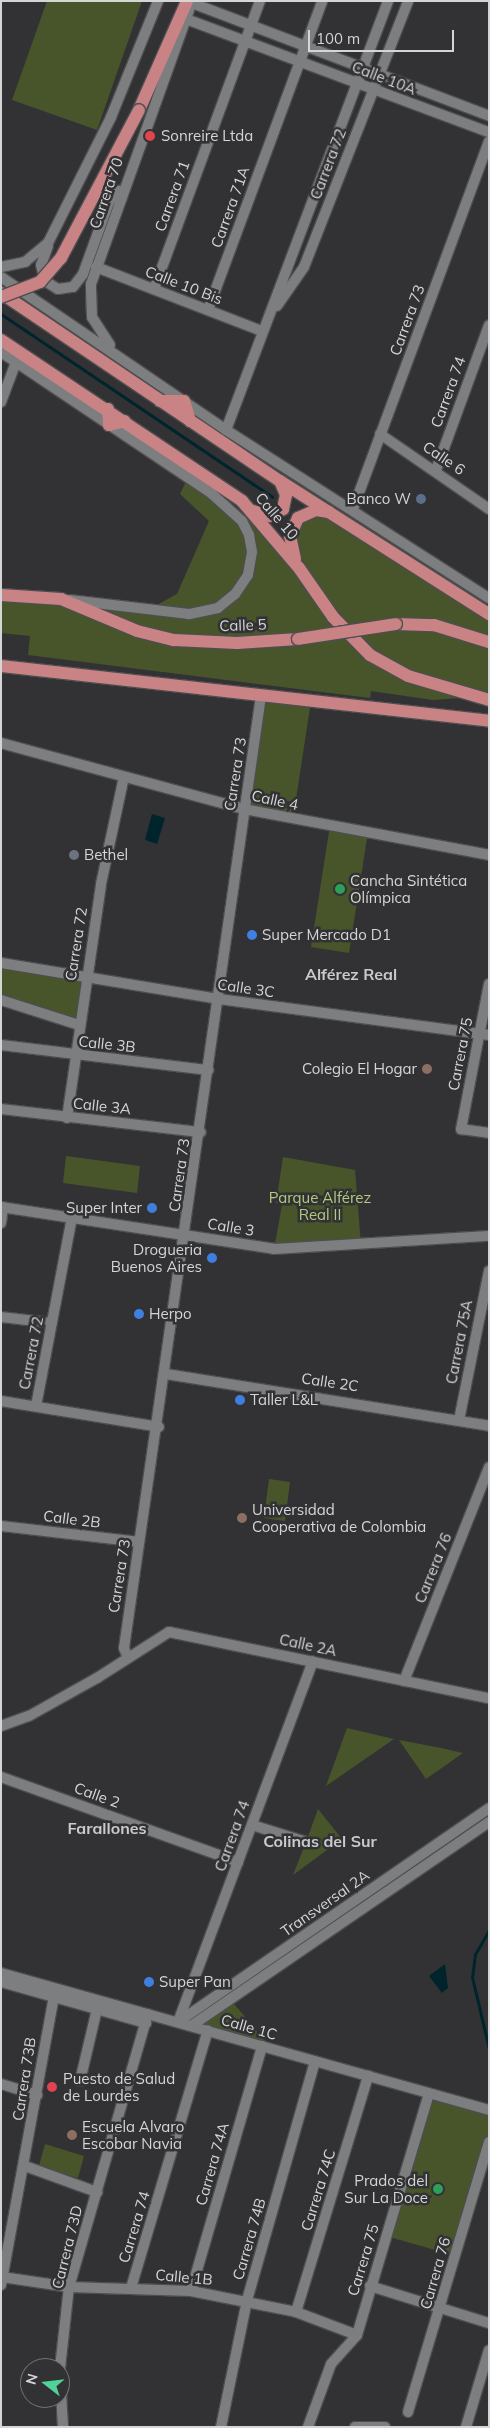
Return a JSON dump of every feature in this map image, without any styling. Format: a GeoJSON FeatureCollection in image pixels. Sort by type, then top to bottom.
{"type":"FeatureCollection","features":[{"type":"Feature","properties":{"kind":"main road"},"geometry":{"type":"LineString","coordinates":[[1,297],[40,282],[61,258],[139,110],[190,2]]}},
{"type":"Feature","properties":{"kind":"main road","name":"Calle 10"},"geometry":{"type":"LineString","coordinates":[[1,293],[280,481],[345,520],[489,614]]}},
{"type":"Feature","properties":{"kind":"main road","name":"Calle 10"},"geometry":{"type":"LineString","coordinates":[[1,340],[108,409],[222,494],[253,511],[299,568],[333,616],[370,655],[422,680],[489,700]]}},
{"type":"Feature","properties":{"kind":"main road"},"geometry":{"type":"LineString","coordinates":[[160,401],[184,402],[190,421]]}},
{"type":"Feature","properties":{"kind":"main road"},"geometry":{"type":"LineString","coordinates":[[108,409],[109,425],[125,421]]}},
{"type":"Feature","properties":{"kind":"main road"},"geometry":{"type":"LineString","coordinates":[[253,511],[270,516],[282,509],[286,495],[280,481]]}},
{"type":"Feature","properties":{"kind":"main road"},"geometry":{"type":"LineString","coordinates":[[299,568],[290,536],[298,518],[316,510],[345,520]]}},
{"type":"Feature","properties":{"kind":"main road","name":"Calle 5"},"geometry":{"type":"LineString","coordinates":[[1,596],[61,599],[155,636],[237,643],[298,639],[396,624],[434,625],[489,642]]}},
{"type":"Feature","properties":{"kind":"main road"},"geometry":{"type":"LineString","coordinates":[[1,666],[489,722]]}},
{"type":"Feature","properties":{"kind":"street","name":"Carrera 70"},"geometry":{"type":"LineString","coordinates":[[1,267],[34,257],[53,234],[111,117],[158,1]]}},
{"type":"Feature","properties":{"kind":"street","name":"Carrera 71"},"geometry":{"type":"LineString","coordinates":[[154,290],[260,1]]}},
{"type":"Feature","properties":{"kind":"street","name":"Carrera 71A"},"geometry":{"type":"LineString","coordinates":[[208,310],[322,1]]}},
{"type":"Feature","properties":{"kind":"street","name":"Carrera 72"},"geometry":{"type":"LineString","coordinates":[[226,430],[388,1]]}},
{"type":"Feature","properties":{"kind":"street","name":"Carrera 72"},"geometry":{"type":"LineString","coordinates":[[262,331],[304,267],[408,1]]}},
{"type":"Feature","properties":{"kind":"street","name":"Carrera 70"},"geometry":{"type":"LineString","coordinates":[[149,377],[104,341],[95,324],[90,299],[96,267],[123,187],[186,19],[190,2]]}},
{"type":"Feature","properties":{"kind":"street","name":"Calle 10A"},"geometry":{"type":"LineString","coordinates":[[190,2],[489,116]]}},
{"type":"Feature","properties":{"kind":"street","name":"Calle 10A"},"geometry":{"type":"LineString","coordinates":[[186,19],[489,132]]}},
{"type":"Feature","properties":{"kind":"street","name":"Carrera 73"},"geometry":{"type":"LineString","coordinates":[[353,509],[489,141]]}},
{"type":"Feature","properties":{"kind":"street"},"geometry":{"type":"LineString","coordinates":[[53,234],[42,273],[51,286],[66,289],[79,282],[109,202],[123,187]]}},
{"type":"Feature","properties":{"kind":"street","name":"Calle 10 Bis"},"geometry":{"type":"LineString","coordinates":[[96,267],[262,331]]}},
{"type":"Feature","properties":{"kind":"street"},"geometry":{"type":"LineString","coordinates":[[1,277],[226,430],[353,509],[489,598]]}},
{"type":"Feature","properties":{"kind":"street","name":"Carrera 74"},"geometry":{"type":"LineString","coordinates":[[436,470],[489,325]]}},
{"type":"Feature","properties":{"kind":"street","name":"Calle 10"},"geometry":{"type":"LineString","coordinates":[[1,352],[109,425],[222,494],[242,521],[252,552],[242,585],[218,608],[189,614],[61,599]]}},
{"type":"Feature","properties":{"kind":"street"},"geometry":{"type":"LineString","coordinates":[[1,402],[16,362]]}},
{"type":"Feature","properties":{"kind":"street","name":"Calle 6"},"geometry":{"type":"LineString","coordinates":[[380,434],[436,470],[489,508]]}},
{"type":"Feature","properties":{"kind":"street","name":"Carrera 73"},"geometry":{"type":"LineString","coordinates":[[128,1658],[124,1648],[166,1374],[261,696]]}},
{"type":"Feature","properties":{"kind":"street","name":"Calle 4"},"geometry":{"type":"LineString","coordinates":[[1,744],[244,809],[489,855]]}},
{"type":"Feature","properties":{"kind":"street","name":"Carrera 72"},"geometry":{"type":"LineString","coordinates":[[67,1118],[86,979],[124,777]]}},
{"type":"Feature","properties":{"kind":"street","name":"Calle 3C"},"geometry":{"type":"LineString","coordinates":[[1,963],[86,979],[219,1000],[484,1035]]}},
{"type":"Feature","properties":{"kind":"street","name":"Carrera 75"},"geometry":{"type":"LineString","coordinates":[[489,984],[484,1035],[461,1129],[489,1134]]}},
{"type":"Feature","properties":{"kind":"street"},"geometry":{"type":"LineString","coordinates":[[1,1000],[79,1025]]}},
{"type":"Feature","properties":{"kind":"street","name":"Calle 3B"},"geometry":{"type":"LineString","coordinates":[[1,1045],[209,1070]]}},
{"type":"Feature","properties":{"kind":"street","name":"Calle 3A"},"geometry":{"type":"LineString","coordinates":[[1,1108],[67,1118],[200,1132]]}},
{"type":"Feature","properties":{"kind":"street"},"geometry":{"type":"LineString","coordinates":[[1,1223],[2,1207]]}},
{"type":"Feature","properties":{"kind":"street","name":"Calle 3"},"geometry":{"type":"LineString","coordinates":[[2,1207],[274,1249],[489,1236]]}},
{"type":"Feature","properties":{"kind":"street","name":"Carrera 72"},"geometry":{"type":"LineString","coordinates":[[36,1406],[72,1218]]}},
{"type":"Feature","properties":{"kind":"street","name":"Carrera 75A"},"geometry":{"type":"LineString","coordinates":[[459,1420],[489,1271]]}},
{"type":"Feature","properties":{"kind":"street"},"geometry":{"type":"LineString","coordinates":[[1,1317],[52,1323]]}},
{"type":"Feature","properties":{"kind":"street","name":"Calle 2C"},"geometry":{"type":"LineString","coordinates":[[166,1374],[489,1426]]}},
{"type":"Feature","properties":{"kind":"street"},"geometry":{"type":"LineString","coordinates":[[1,1401],[158,1427]]}},
{"type":"Feature","properties":{"kind":"street","name":"Carrera 76"},"geometry":{"type":"LineString","coordinates":[[404,1681],[489,1467]]}},
{"type":"Feature","properties":{"kind":"street","name":"Calle 2B"},"geometry":{"type":"LineString","coordinates":[[1,1526],[140,1542]]}},
{"type":"Feature","properties":{"kind":"street","name":"Calle 2A"},"geometry":{"type":"LineString","coordinates":[[1,1726],[29,1716],[169,1632],[489,1698]]}},
{"type":"Feature","properties":{"kind":"street","name":"Carrera 74"},"geometry":{"type":"LineString","coordinates":[[178,2022],[313,1661]]}},
{"type":"Feature","properties":{"kind":"street","name":"Calle 2"},"geometry":{"type":"LineString","coordinates":[[1,1777],[238,1862]]}},
{"type":"Feature","properties":{"kind":"street","name":"Transversal 2A"},"geometry":{"type":"LineString","coordinates":[[178,2022],[489,1808]]}},
{"type":"Feature","properties":{"kind":"street","name":"Transversal 2A"},"geometry":{"type":"LineString","coordinates":[[191,2026],[489,1822]]}},
{"type":"Feature","properties":{"kind":"street"},"geometry":{"type":"LineString","coordinates":[[252,1825],[306,1842]]}},
{"type":"Feature","properties":{"kind":"street","name":"Calle 1C"},"geometry":{"type":"LineString","coordinates":[[1,1973],[147,2018],[178,2022],[208,2030],[489,2110]]}},
{"type":"Feature","properties":{"kind":"street"},"geometry":{"type":"LineString","coordinates":[[1,1982],[97,2009],[147,2018]]}},
{"type":"Feature","properties":{"kind":"street","name":"Carrera 73B"},"geometry":{"type":"LineString","coordinates":[[2,2281],[37,2095],[38,2068],[54,1996]]}},
{"type":"Feature","properties":{"kind":"street"},"geometry":{"type":"LineString","coordinates":[[80,2082],[97,2009]]}},
{"type":"Feature","properties":{"kind":"street","name":"Carrera 73D"},"geometry":{"type":"LineString","coordinates":[[61,2358],[69,2288],[147,2018]]}},
{"type":"Feature","properties":{"kind":"street","name":"Carrera 74"},"geometry":{"type":"LineString","coordinates":[[131,2288],[208,2030]]}},
{"type":"Feature","properties":{"kind":"street","name":"Carrera 74A"},"geometry":{"type":"LineString","coordinates":[[191,2291],[262,2046]]}},
{"type":"Feature","properties":{"kind":"street","name":"Carrera 74B"},"geometry":{"type":"LineString","coordinates":[[221,2427],[247,2300],[315,2061]]}},
{"type":"Feature","properties":{"kind":"street","name":"Carrera 74C"},"geometry":{"type":"LineString","coordinates":[[296,2312],[368,2076]]}},
{"type":"Feature","properties":{"kind":"street"},"geometry":{"type":"LineString","coordinates":[[1,2084],[37,2095]]}},
{"type":"Feature","properties":{"kind":"street","name":"Carrera 75"},"geometry":{"type":"LineString","coordinates":[[308,2427],[331,2364],[357,2335],[370,2286],[429,2093]]}},
{"type":"Feature","properties":{"kind":"street","name":"Carrera 76"},"geometry":{"type":"LineString","coordinates":[[408,2412],[489,2142]]}},
{"type":"Feature","properties":{"kind":"street","name":"Carrera 73D"},"geometry":{"type":"LineString","coordinates":[[25,2166],[97,2192]]}},
{"type":"Feature","properties":{"kind":"street","name":"Calle 1B"},"geometry":{"type":"LineString","coordinates":[[2,2281],[69,2288],[131,2288],[191,2291],[247,2300],[296,2312],[357,2335]]}},
{"type":"Feature","properties":{"kind":"street"},"geometry":{"type":"LineString","coordinates":[[370,2286],[489,2323]]}},
{"type":"Feature","properties":{"kind":"street"},"geometry":{"type":"LineString","coordinates":[[466,2427],[489,2350]]}},
{"type":"Feature","properties":{"kind":"street"},"geometry":{"type":"LineString","coordinates":[[62,2408],[63,2427]]}},
{"type":"Feature","properties":{"kind":"street"},"geometry":{"type":"LineString","coordinates":[[355,2427],[385,2427]]}},
{"type":"Feature","properties":{"kind":"green space"},"geometry":{"type":"Polygon","coordinates":[[[47,1],[142,1],[97,130],[12,100],[47,1]]]}},
{"type":"Feature","properties":{"kind":"green space"},"geometry":{"type":"Polygon","coordinates":[[[188,477],[242,521],[253,511],[297,566],[292,526],[316,510],[489,614],[489,696],[433,700],[371,691],[370,698],[28,655],[30,636],[1,633],[1,595],[155,606],[177,594],[209,521],[180,494],[188,477]]]}},
{"type":"Feature","properties":{"kind":"green space"},"geometry":{"type":"Polygon","coordinates":[[[261,696],[311,701],[293,819],[244,809],[261,696]]]}},
{"type":"Feature","properties":{"kind":"green space","name":"Cancha Sintética Olímpica"},"geometry":{"type":"Polygon","coordinates":[[[330,825],[368,832],[349,953],[311,947],[330,825]]]}},
{"type":"Feature","properties":{"kind":"green space"},"geometry":{"type":"Polygon","coordinates":[[[1,963],[86,979],[79,1025],[1,1000],[1,963]]]}},
{"type":"Feature","properties":{"kind":"green space"},"geometry":{"type":"Polygon","coordinates":[[[66,1156],[140,1166],[137,1193],[63,1183],[66,1156]]]}},
{"type":"Feature","properties":{"kind":"green space","name":"Parque Alférez Real II"},"geometry":{"type":"Polygon","coordinates":[[[283,1157],[355,1170],[361,1245],[274,1249],[282,1205],[276,1203],[283,1157]]]}},
{"type":"Feature","properties":{"kind":"green space"},"geometry":{"type":"Polygon","coordinates":[[[269,1479],[290,1482],[285,1521],[264,1518],[269,1479]]]}},
{"type":"Feature","properties":{"kind":"green space"},"geometry":{"type":"Polygon","coordinates":[[[347,1728],[394,1739],[326,1786],[347,1728]]]}},
{"type":"Feature","properties":{"kind":"green space"},"geometry":{"type":"Polygon","coordinates":[[[399,1740],[441,1748],[463,1753],[426,1779],[399,1740]]]}},
{"type":"Feature","properties":{"kind":"green space"},"geometry":{"type":"Polygon","coordinates":[[[318,1809],[342,1839],[293,1875],[306,1842],[318,1809]]]}},
{"type":"Feature","properties":{"kind":"green space"},"geometry":{"type":"Polygon","coordinates":[[[230,1999],[272,2049],[191,2026],[230,1999]]]}},
{"type":"Feature","properties":{"kind":"green space","name":"Prados del Sur La Doce"},"geometry":{"type":"Polygon","coordinates":[[[429,2093],[489,2110],[489,2142],[456,2256],[386,2236],[429,2093]]]}},
{"type":"Feature","properties":{"kind":"green space"},"geometry":{"type":"Polygon","coordinates":[[[45,2144],[84,2156],[78,2178],[39,2166],[45,2144]]]}},
{"type":"Feature","properties":{"kind":"water"},"geometry":{"type":"Polygon","coordinates":[[[152,814],[165,818],[157,844],[145,840],[152,814]]]}},
{"type":"Feature","properties":{"kind":"water"},"geometry":{"type":"Polygon","coordinates":[[[445,1964],[448,1988],[442,1993],[429,1976],[445,1964]]]}},
{"type":"Feature","properties":{"kind":"waterway"},"geometry":{"type":"LineString","coordinates":[[1,314],[272,497]]}},
{"type":"Feature","properties":{"kind":"waterway"},"geometry":{"type":"LineString","coordinates":[[489,1930],[475,1954],[472,1977],[489,2049]]}},
{"type":"Feature","properties":{"kind":"place","name":"Sonreire Ltda"},"geometry":{"type":"Point","coordinates":[150,136]}},
{"type":"Feature","properties":{"kind":"place","name":"Banco W"},"geometry":{"type":"Point","coordinates":[421,499]}},
{"type":"Feature","properties":{"kind":"place","name":"Bethel"},"geometry":{"type":"Point","coordinates":[74,855]}},
{"type":"Feature","properties":{"kind":"place","name":"Cancha Sintética Olímpica"},"geometry":{"type":"Point","coordinates":[340,889]}},
{"type":"Feature","properties":{"kind":"place","name":"Super Mercado D1"},"geometry":{"type":"Point","coordinates":[252,935]}},
{"type":"Feature","properties":{"kind":"place","name":"Colegio El Hogar"},"geometry":{"type":"Point","coordinates":[427,1069]}},
{"type":"Feature","properties":{"kind":"place","name":"Super Inter"},"geometry":{"type":"Point","coordinates":[152,1208]}},
{"type":"Feature","properties":{"kind":"place","name":"Drogueria Buenos Aires"},"geometry":{"type":"Point","coordinates":[212,1258]}},
{"type":"Feature","properties":{"kind":"place","name":"Herpo"},"geometry":{"type":"Point","coordinates":[139,1314]}},
{"type":"Feature","properties":{"kind":"place","name":"Taller L&L"},"geometry":{"type":"Point","coordinates":[240,1400]}},
{"type":"Feature","properties":{"kind":"place","name":"Universidad Cooperativa de Colombia"},"geometry":{"type":"Point","coordinates":[242,1518]}},
{"type":"Feature","properties":{"kind":"place","name":"Super Pan"},"geometry":{"type":"Point","coordinates":[149,1982]}},
{"type":"Feature","properties":{"kind":"place","name":"Puesto de Salud de Lourdes"},"geometry":{"type":"Point","coordinates":[52,2087]}},
{"type":"Feature","properties":{"kind":"place","name":"Escuela Alvaro Escobar Navia"},"geometry":{"type":"Point","coordinates":[72,2135]}},
{"type":"Feature","properties":{"kind":"place","name":"Prados del Sur La Doce"},"geometry":{"type":"Point","coordinates":[438,2189]}},
{"type":"Feature","properties":{"kind":"district","name":"Alférez Real"},"geometry":{"type":"Point","coordinates":[351,974]}},
{"type":"Feature","properties":{"kind":"district","name":"Farallones"},"geometry":{"type":"Point","coordinates":[107,1828]}},
{"type":"Feature","properties":{"kind":"district","name":"Colinas del Sur"},"geometry":{"type":"Point","coordinates":[320,1841]}}]}
